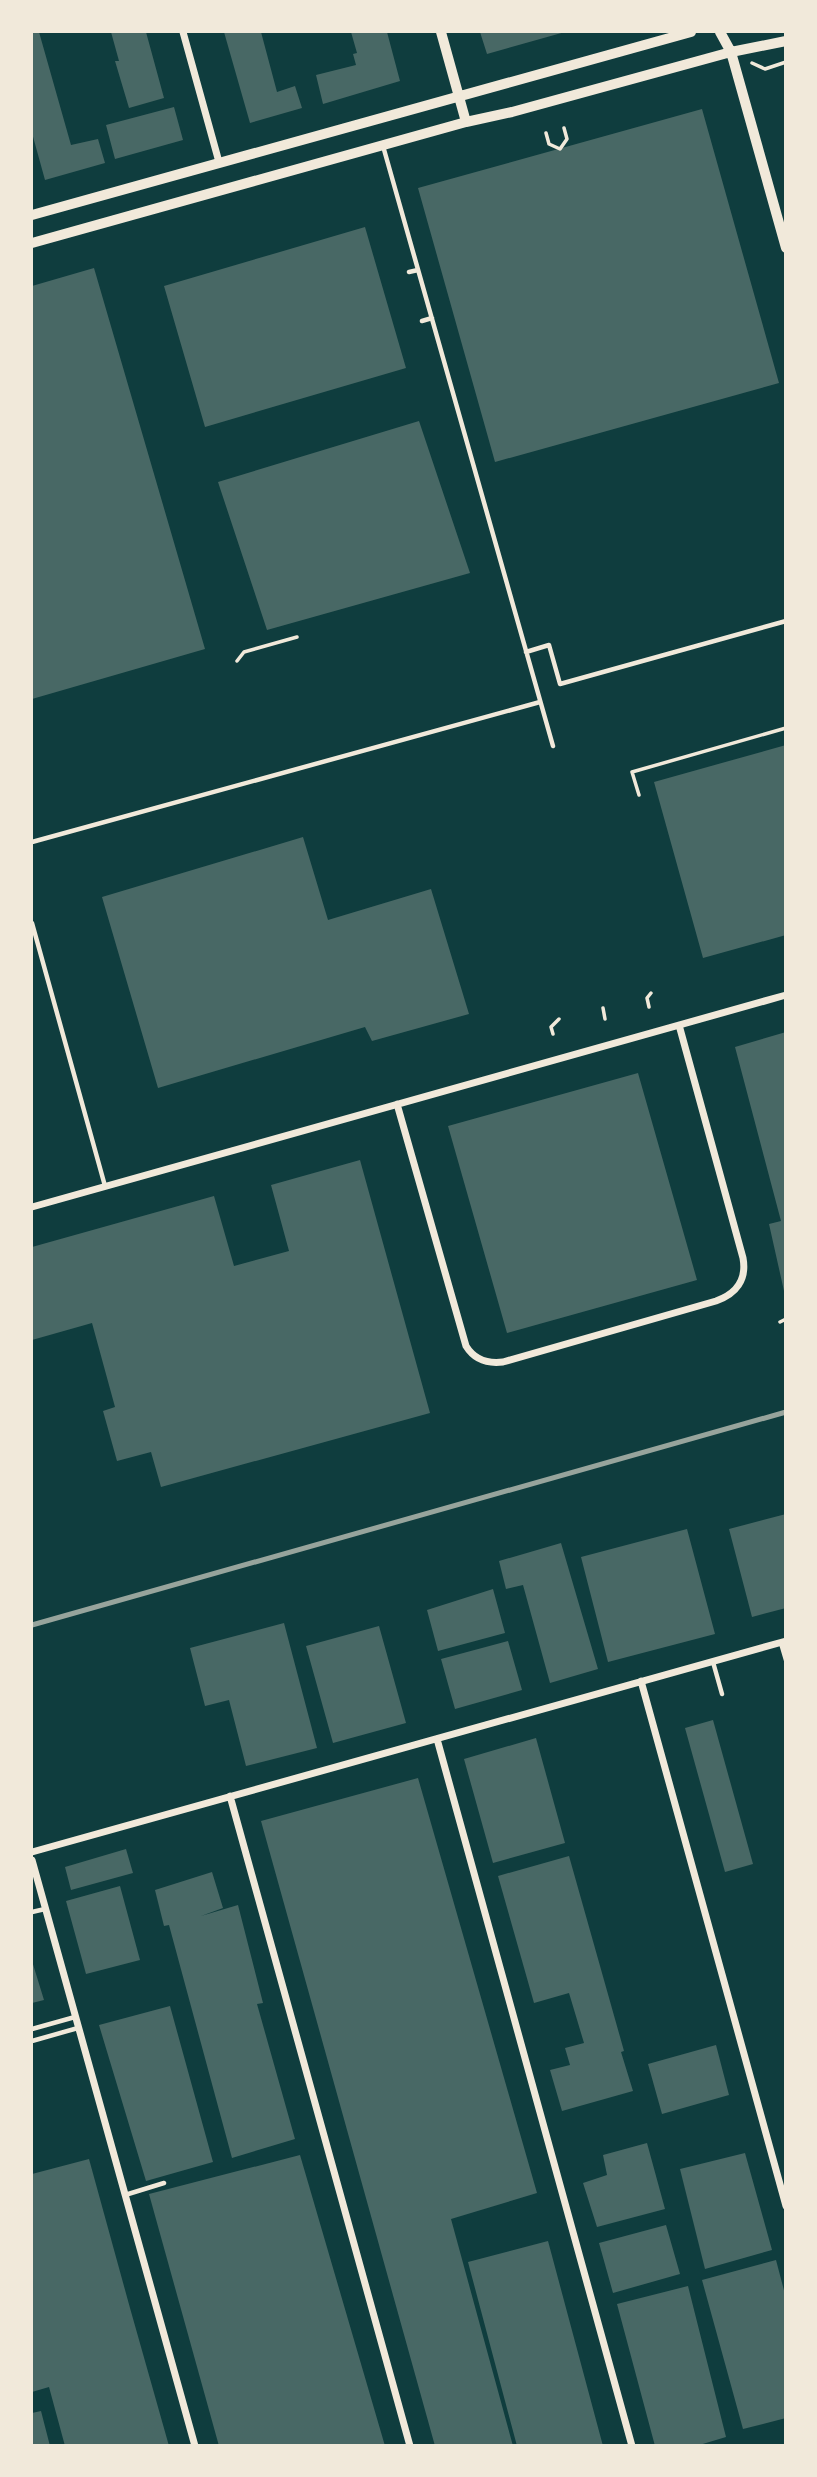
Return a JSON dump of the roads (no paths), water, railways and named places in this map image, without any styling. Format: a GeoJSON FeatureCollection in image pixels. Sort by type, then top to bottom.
{"type":"FeatureCollection","features":[{"type":"Feature","properties":{"kind":"street"},"geometry":{"type":"LineString","coordinates":[[183,32],[219,162]]}},
{"type":"Feature","properties":{"kind":"street"},"geometry":{"type":"LineString","coordinates":[[441,32],[466,122]]}},
{"type":"Feature","properties":{"kind":"street"},"geometry":{"type":"LineString","coordinates":[[32,215],[691,32]]}},
{"type":"Feature","properties":{"kind":"street"},"geometry":{"type":"LineString","coordinates":[[720,32],[731,52],[786,248]]}},
{"type":"Feature","properties":{"kind":"street"},"geometry":{"type":"LineString","coordinates":[[32,243],[466,122],[731,52],[786,41]]}},
{"type":"Feature","properties":{"kind":"street"},"geometry":{"type":"LineString","coordinates":[[32,1207],[786,995]]}},
{"type":"Feature","properties":{"kind":"street"},"geometry":{"type":"LineString","coordinates":[[397,1104],[465,1343],[469,1351],[479,1359],[491,1363],[503,1362],[716,1301],[730,1295],[741,1282],[743,1258],[679,1025]]}},
{"type":"Feature","properties":{"kind":"street"},"geometry":{"type":"LineString","coordinates":[[32,1852],[783,1641]]}},
{"type":"Feature","properties":{"kind":"street"},"geometry":{"type":"LineString","coordinates":[[641,1681],[786,2206]]}},
{"type":"Feature","properties":{"kind":"street"},"geometry":{"type":"LineString","coordinates":[[437,1739],[632,2445]]}},
{"type":"Feature","properties":{"kind":"street"},"geometry":{"type":"LineString","coordinates":[[230,1796],[410,2445]]}},
{"type":"Feature","properties":{"kind":"street"},"geometry":{"type":"LineString","coordinates":[[32,1860],[195,2445]]}},
{"type":"Feature","properties":{"kind":"lane"},"geometry":{"type":"LineString","coordinates":[[383,145],[553,746]]}},
{"type":"Feature","properties":{"kind":"lane"},"geometry":{"type":"LineString","coordinates":[[409,272],[418,270]]}},
{"type":"Feature","properties":{"kind":"lane"},"geometry":{"type":"LineString","coordinates":[[422,321],[432,318]]}},
{"type":"Feature","properties":{"kind":"lane"},"geometry":{"type":"LineString","coordinates":[[526,652],[549,645],[560,684],[786,621]]}},
{"type":"Feature","properties":{"kind":"lane"},"geometry":{"type":"LineString","coordinates":[[32,842],[540,702]]}},
{"type":"Feature","properties":{"kind":"lane"},"geometry":{"type":"LineString","coordinates":[[32,923],[105,1186]]}},
{"type":"Feature","properties":{"kind":"lane"},"geometry":{"type":"LineString","coordinates":[[783,1641],[786,1660]]}},
{"type":"Feature","properties":{"kind":"lane"},"geometry":{"type":"LineString","coordinates":[[713,1661],[722,1694]]}},
{"type":"Feature","properties":{"kind":"lane"},"geometry":{"type":"LineString","coordinates":[[32,1912],[45,1909]]}},
{"type":"Feature","properties":{"kind":"lane"},"geometry":{"type":"LineString","coordinates":[[32,2029],[75,2017]]}},
{"type":"Feature","properties":{"kind":"lane"},"geometry":{"type":"LineString","coordinates":[[32,2041],[78,2028]]}},
{"type":"Feature","properties":{"kind":"lane"},"geometry":{"type":"LineString","coordinates":[[124,2194],[164,2183]]}},
{"type":"Feature","properties":{"kind":"railway"},"geometry":{"type":"LineString","coordinates":[[32,1625],[786,1412]]}}]}
